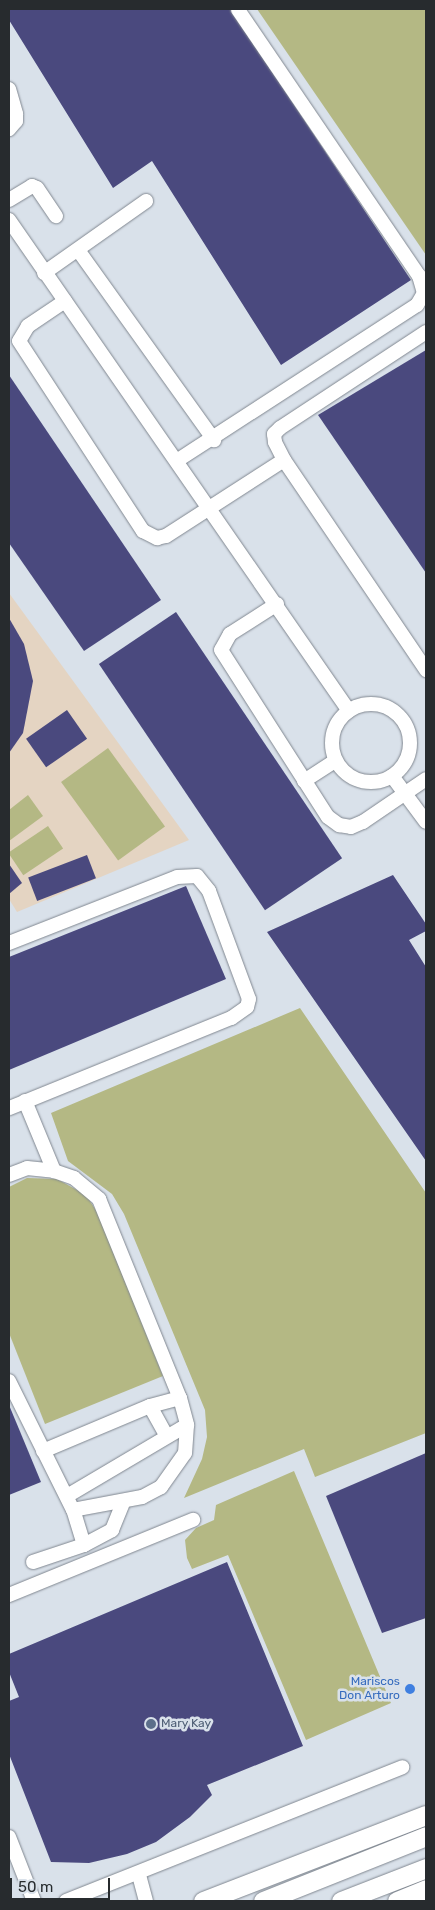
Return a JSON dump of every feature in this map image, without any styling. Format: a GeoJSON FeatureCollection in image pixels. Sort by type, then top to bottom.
{"type":"FeatureCollection","features":[{"type":"Feature","properties":{"kind":"highway"},"geometry":{"type":"LineString","coordinates":[[203,1901],[426,1815]]}},
{"type":"Feature","properties":{"kind":"highway"},"geometry":{"type":"LineString","coordinates":[[263,1901],[343,1871],[426,1836]]}},
{"type":"Feature","properties":{"kind":"highway"},"geometry":{"type":"LineString","coordinates":[[346,1899],[426,1868]]}},
{"type":"Feature","properties":{"kind":"highway"},"geometry":{"type":"LineString","coordinates":[[397,1901],[426,1888]]}},
{"type":"Feature","properties":{"kind":"lane"},"geometry":{"type":"LineString","coordinates":[[178,460],[214,440],[417,305],[424,293],[419,276],[238,10]]}},
{"type":"Feature","properties":{"kind":"lane"},"geometry":{"type":"LineString","coordinates":[[9,89],[16,120],[9,130]]}},
{"type":"Feature","properties":{"kind":"lane"},"geometry":{"type":"LineString","coordinates":[[9,200],[32,186],[37,188],[56,216]]}},
{"type":"Feature","properties":{"kind":"lane"},"geometry":{"type":"LineString","coordinates":[[44,273],[146,201]]}},
{"type":"Feature","properties":{"kind":"lane"},"geometry":{"type":"LineString","coordinates":[[9,220],[44,273],[178,460],[349,711]]}},
{"type":"Feature","properties":{"kind":"lane"},"geometry":{"type":"LineString","coordinates":[[78,250],[214,440]]}},
{"type":"Feature","properties":{"kind":"lane"},"geometry":{"type":"LineString","coordinates":[[65,301],[28,326],[19,341],[144,531],[157,538],[166,536],[284,460]]}},
{"type":"Feature","properties":{"kind":"lane"},"geometry":{"type":"LineString","coordinates":[[426,332],[280,428],[274,434],[275,442],[284,460],[426,670]]}},
{"type":"Feature","properties":{"kind":"lane"},"geometry":{"type":"LineString","coordinates":[[277,604],[230,634],[221,650],[328,817],[339,825],[351,827],[363,822],[426,779]]}},
{"type":"Feature","properties":{"kind":"lane"},"geometry":{"type":"LineString","coordinates":[[375,704],[388,709],[406,728],[408,755],[392,776],[380,782],[360,781],[343,771],[336,761],[332,747],[333,733],[339,720],[349,711],[375,704]]}},
{"type":"Feature","properties":{"kind":"lane"},"geometry":{"type":"LineString","coordinates":[[304,780],[336,761]]}},
{"type":"Feature","properties":{"kind":"lane"},"geometry":{"type":"LineString","coordinates":[[392,776],[425,818]]}},
{"type":"Feature","properties":{"kind":"lane"},"geometry":{"type":"LineString","coordinates":[[9,943],[177,877],[197,876],[209,891],[249,999],[246,1007],[231,1018],[9,1108]]}},
{"type":"Feature","properties":{"kind":"lane"},"geometry":{"type":"LineString","coordinates":[[26,1101],[54,1171]]}},
{"type":"Feature","properties":{"kind":"lane"},"geometry":{"type":"LineString","coordinates":[[9,1175],[27,1168],[54,1171],[74,1178],[99,1199],[180,1398],[187,1425],[185,1453],[175,1471],[161,1487],[142,1497],[73,1510]]}},
{"type":"Feature","properties":{"kind":"lane"},"geometry":{"type":"LineString","coordinates":[[9,1381],[67,1496],[84,1545]]}},
{"type":"Feature","properties":{"kind":"lane"},"geometry":{"type":"LineString","coordinates":[[43,1451],[150,1406],[180,1398]]}},
{"type":"Feature","properties":{"kind":"lane"},"geometry":{"type":"LineString","coordinates":[[150,1406],[166,1435]]}},
{"type":"Feature","properties":{"kind":"lane"},"geometry":{"type":"LineString","coordinates":[[67,1496],[166,1435],[187,1425]]}},
{"type":"Feature","properties":{"kind":"lane"},"geometry":{"type":"LineString","coordinates":[[33,1562],[84,1545],[112,1530],[124,1501]]}},
{"type":"Feature","properties":{"kind":"lane"},"geometry":{"type":"LineString","coordinates":[[9,1595],[193,1520]]}},
{"type":"Feature","properties":{"kind":"lane"},"geometry":{"type":"LineString","coordinates":[[66,1901],[139,1875],[402,1767]]}},
{"type":"Feature","properties":{"kind":"lane"},"geometry":{"type":"LineString","coordinates":[[9,1836],[34,1901]]}},
{"type":"Feature","properties":{"kind":"lane"},"geometry":{"type":"LineString","coordinates":[[139,1875],[146,1901]]}},
{"type":"Feature","properties":{"kind":"shaded area"},"geometry":{"type":"Polygon","coordinates":[[[9,593],[189,840],[17,912],[9,899],[9,593]]]}},
{"type":"Feature","properties":{"kind":"green space"},"geometry":{"type":"Polygon","coordinates":[[[257,9],[426,9],[426,255],[257,9]]]}},
{"type":"Feature","properties":{"kind":"green space"},"geometry":{"type":"Polygon","coordinates":[[[108,748],[165,826],[118,861],[61,782],[108,748]]]}},
{"type":"Feature","properties":{"kind":"green space"},"geometry":{"type":"Polygon","coordinates":[[[28,795],[43,816],[9,841],[9,810],[28,795]]]}},
{"type":"Feature","properties":{"kind":"green space"},"geometry":{"type":"Polygon","coordinates":[[[48,826],[63,848],[23,875],[9,852],[48,826]]]}},
{"type":"Feature","properties":{"kind":"green space"},"geometry":{"type":"Polygon","coordinates":[[[300,1008],[426,1193],[426,1433],[315,1477],[304,1449],[184,1498],[202,1459],[207,1437],[205,1410],[124,1214],[112,1194],[68,1161],[51,1113],[300,1008]]]}},
{"type":"Feature","properties":{"kind":"green space"},"geometry":{"type":"Polygon","coordinates":[[[27,1178],[57,1179],[86,1195],[97,1212],[163,1376],[45,1424],[9,1333],[9,1187],[27,1178]]]}},
{"type":"Feature","properties":{"kind":"green space"},"geometry":{"type":"Polygon","coordinates":[[[294,1471],[391,1703],[306,1740],[228,1555],[192,1569],[187,1558],[185,1540],[196,1528],[214,1520],[216,1505],[294,1471]]]}},
{"type":"Feature","properties":{"kind":"building"},"geometry":{"type":"Polygon","coordinates":[[[9,9],[230,9],[411,280],[281,365],[152,161],[113,188],[9,20],[9,9]]]}},
{"type":"Feature","properties":{"kind":"building"},"geometry":{"type":"Polygon","coordinates":[[[426,350],[426,573],[318,415],[426,350]]]}},
{"type":"Feature","properties":{"kind":"building"},"geometry":{"type":"Polygon","coordinates":[[[9,375],[161,600],[84,651],[9,543],[9,375]]]}},
{"type":"Feature","properties":{"kind":"building"},"geometry":{"type":"Polygon","coordinates":[[[176,612],[342,858],[265,910],[99,664],[176,612]]]}},
{"type":"Feature","properties":{"kind":"building"},"geometry":{"type":"Polygon","coordinates":[[[9,618],[24,644],[33,681],[23,733],[9,753],[9,618]]]}},
{"type":"Feature","properties":{"kind":"building"},"geometry":{"type":"Polygon","coordinates":[[[67,710],[87,739],[46,767],[26,739],[67,710]]]}},
{"type":"Feature","properties":{"kind":"building"},"geometry":{"type":"Polygon","coordinates":[[[87,855],[96,878],[37,901],[28,878],[87,855]]]}},
{"type":"Feature","properties":{"kind":"building"},"geometry":{"type":"Polygon","coordinates":[[[9,864],[22,883],[9,894],[9,864]]]}},
{"type":"Feature","properties":{"kind":"building"},"geometry":{"type":"Polygon","coordinates":[[[393,875],[426,924],[426,931],[409,940],[426,967],[426,1161],[267,932],[393,875]]]}},
{"type":"Feature","properties":{"kind":"building"},"geometry":{"type":"Polygon","coordinates":[[[186,886],[226,979],[9,1070],[9,957],[186,886]]]}},
{"type":"Feature","properties":{"kind":"building"},"geometry":{"type":"Polygon","coordinates":[[[9,1405],[41,1482],[9,1495],[9,1405]]]}},
{"type":"Feature","properties":{"kind":"building"},"geometry":{"type":"Polygon","coordinates":[[[426,1453],[426,1618],[382,1633],[326,1496],[426,1453]]]}},
{"type":"Feature","properties":{"kind":"building","name":"Mary Kay"},"geometry":{"type":"Polygon","coordinates":[[[227,1562],[303,1746],[207,1785],[212,1795],[190,1817],[156,1842],[127,1854],[89,1863],[51,1862],[9,1754],[9,1701],[19,1697],[9,1672],[9,1654],[227,1562]]]}},
{"type":"Feature","properties":{"kind":"place","name":"Mariscos Don Arturo"},"geometry":{"type":"Point","coordinates":[410,1689]}},
{"type":"Feature","properties":{"kind":"place","name":"Mary Kay"},"geometry":{"type":"Point","coordinates":[151,1724]}}]}
